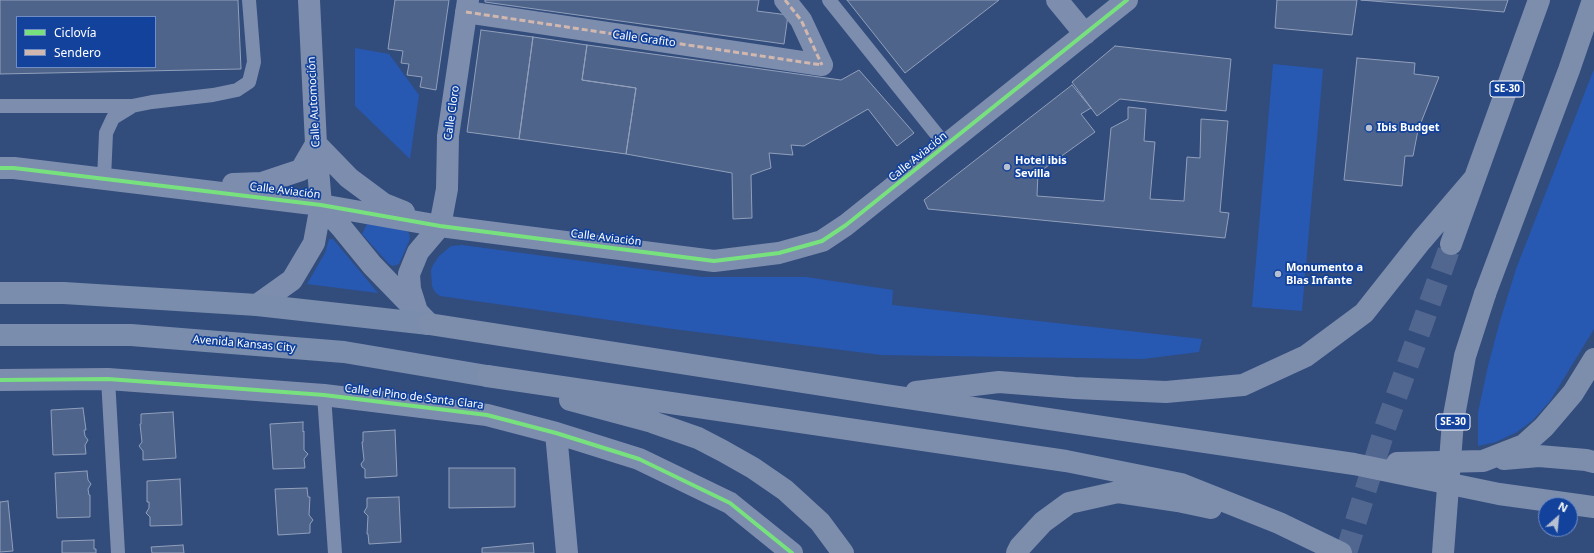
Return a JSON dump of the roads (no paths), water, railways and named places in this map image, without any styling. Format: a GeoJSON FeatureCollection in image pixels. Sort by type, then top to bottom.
{"type":"FeatureCollection","features":[{"type":"Feature","properties":{"kind":"highway","name":"SE-30"},"geometry":{"type":"LineString","coordinates":[[1451,244],[1539,0]]}},
{"type":"Feature","properties":{"kind":"highway","name":"SE-30"},"geometry":{"type":"LineString","coordinates":[[1443,553],[1453,421],[1465,356],[1485,294],[1569,70],[1593,0]]}},
{"type":"Feature","properties":{"kind":"highway"},"geometry":{"type":"LineString","coordinates":[[886,395],[999,382],[1074,388],[1166,392],[1243,385],[1306,356],[1364,313],[1474,179]]}},
{"type":"Feature","properties":{"kind":"highway"},"geometry":{"type":"LineString","coordinates":[[423,317],[886,395],[1354,464],[1499,494],[1594,507]]}},
{"type":"Feature","properties":{"kind":"highway"},"geometry":{"type":"LineString","coordinates":[[1483,461],[1524,445],[1544,427],[1573,393],[1594,359]]}},
{"type":"Feature","properties":{"kind":"highway"},"geometry":{"type":"LineString","coordinates":[[487,376],[1066,461],[1181,484],[1279,523],[1341,553]]}},
{"type":"Feature","properties":{"kind":"highway"},"geometry":{"type":"LineString","coordinates":[[487,376],[626,416],[652,422],[698,438],[723,450],[785,490],[820,522],[843,553]]}},
{"type":"Feature","properties":{"kind":"highway"},"geometry":{"type":"LineString","coordinates":[[1354,464],[1483,461],[1539,456],[1594,462]]}},
{"type":"Feature","properties":{"kind":"highway"},"geometry":{"type":"LineString","coordinates":[[1017,553],[1020,547],[1043,522],[1069,503],[1118,492],[1178,500],[1279,523]]}},
{"type":"Feature","properties":{"kind":"main road"},"geometry":{"type":"LineString","coordinates":[[0,293],[64,293],[423,317]]}},
{"type":"Feature","properties":{"kind":"main road","name":"Avenida Kansas City"},"geometry":{"type":"LineString","coordinates":[[0,335],[131,335],[336,351],[487,376]]}},
{"type":"Feature","properties":{"kind":"street","name":"Calle Automoción"},"geometry":{"type":"LineString","coordinates":[[257,305],[292,280],[314,243],[321,205],[316,144],[309,0]]}},
{"type":"Feature","properties":{"kind":"street","name":"Calle Grafito"},"geometry":{"type":"LineString","coordinates":[[467,6],[822,65],[801,20],[785,0]]}},
{"type":"Feature","properties":{"kind":"street"},"geometry":{"type":"LineString","coordinates":[[1057,0],[1085,34]]}},
{"type":"Feature","properties":{"kind":"street","name":"Calle Aviación"},"geometry":{"type":"LineString","coordinates":[[0,168],[14,168],[104,178],[321,205],[440,226],[714,260],[779,253],[822,241],[846,225],[1127,0]]}},
{"type":"Feature","properties":{"kind":"street","name":"Calle Cloro"},"geometry":{"type":"LineString","coordinates":[[440,226],[447,189],[448,136],[467,6]]}},
{"type":"Feature","properties":{"kind":"street"},"geometry":{"type":"LineString","coordinates":[[170,186],[262,183],[301,170],[316,144],[349,178],[384,204],[440,226],[418,252],[409,274],[410,289],[423,317]]}},
{"type":"Feature","properties":{"kind":"street"},"geometry":{"type":"LineString","coordinates":[[321,205],[372,265],[423,317]]}},
{"type":"Feature","properties":{"kind":"street","name":"Calle el Pino de Santa Clara"},"geometry":{"type":"LineString","coordinates":[[0,380],[108,379],[324,395],[487,415],[556,433],[639,459],[730,503],[792,553]]}},
{"type":"Feature","properties":{"kind":"street"},"geometry":{"type":"LineString","coordinates":[[556,433],[567,553]]}},
{"type":"Feature","properties":{"kind":"lane"},"geometry":{"type":"LineString","coordinates":[[0,106],[132,106],[237,90],[249,82],[254,62],[249,0]]}},
{"type":"Feature","properties":{"kind":"lane"},"geometry":{"type":"LineString","coordinates":[[829,0],[946,146]]}},
{"type":"Feature","properties":{"kind":"lane"},"geometry":{"type":"LineString","coordinates":[[104,178],[106,133],[113,118],[132,106]]}},
{"type":"Feature","properties":{"kind":"lane"},"geometry":{"type":"LineString","coordinates":[[108,379],[118,553]]}},
{"type":"Feature","properties":{"kind":"lane"},"geometry":{"type":"LineString","coordinates":[[324,395],[334,553]]}},
{"type":"Feature","properties":{"kind":"tunnel"},"geometry":{"type":"LineString","coordinates":[[1346,553],[1385,428],[1451,244]]}},
{"type":"Feature","properties":{"kind":"place","name":"Ibis Budget"},"geometry":{"type":"Point","coordinates":[1369,128]}},
{"type":"Feature","properties":{"kind":"place","name":"Hotel ibis Sevilla"},"geometry":{"type":"Point","coordinates":[1007,167]}},
{"type":"Feature","properties":{"kind":"place","name":"Monumento a Blas Infante"},"geometry":{"type":"Point","coordinates":[1278,274]}}]}
